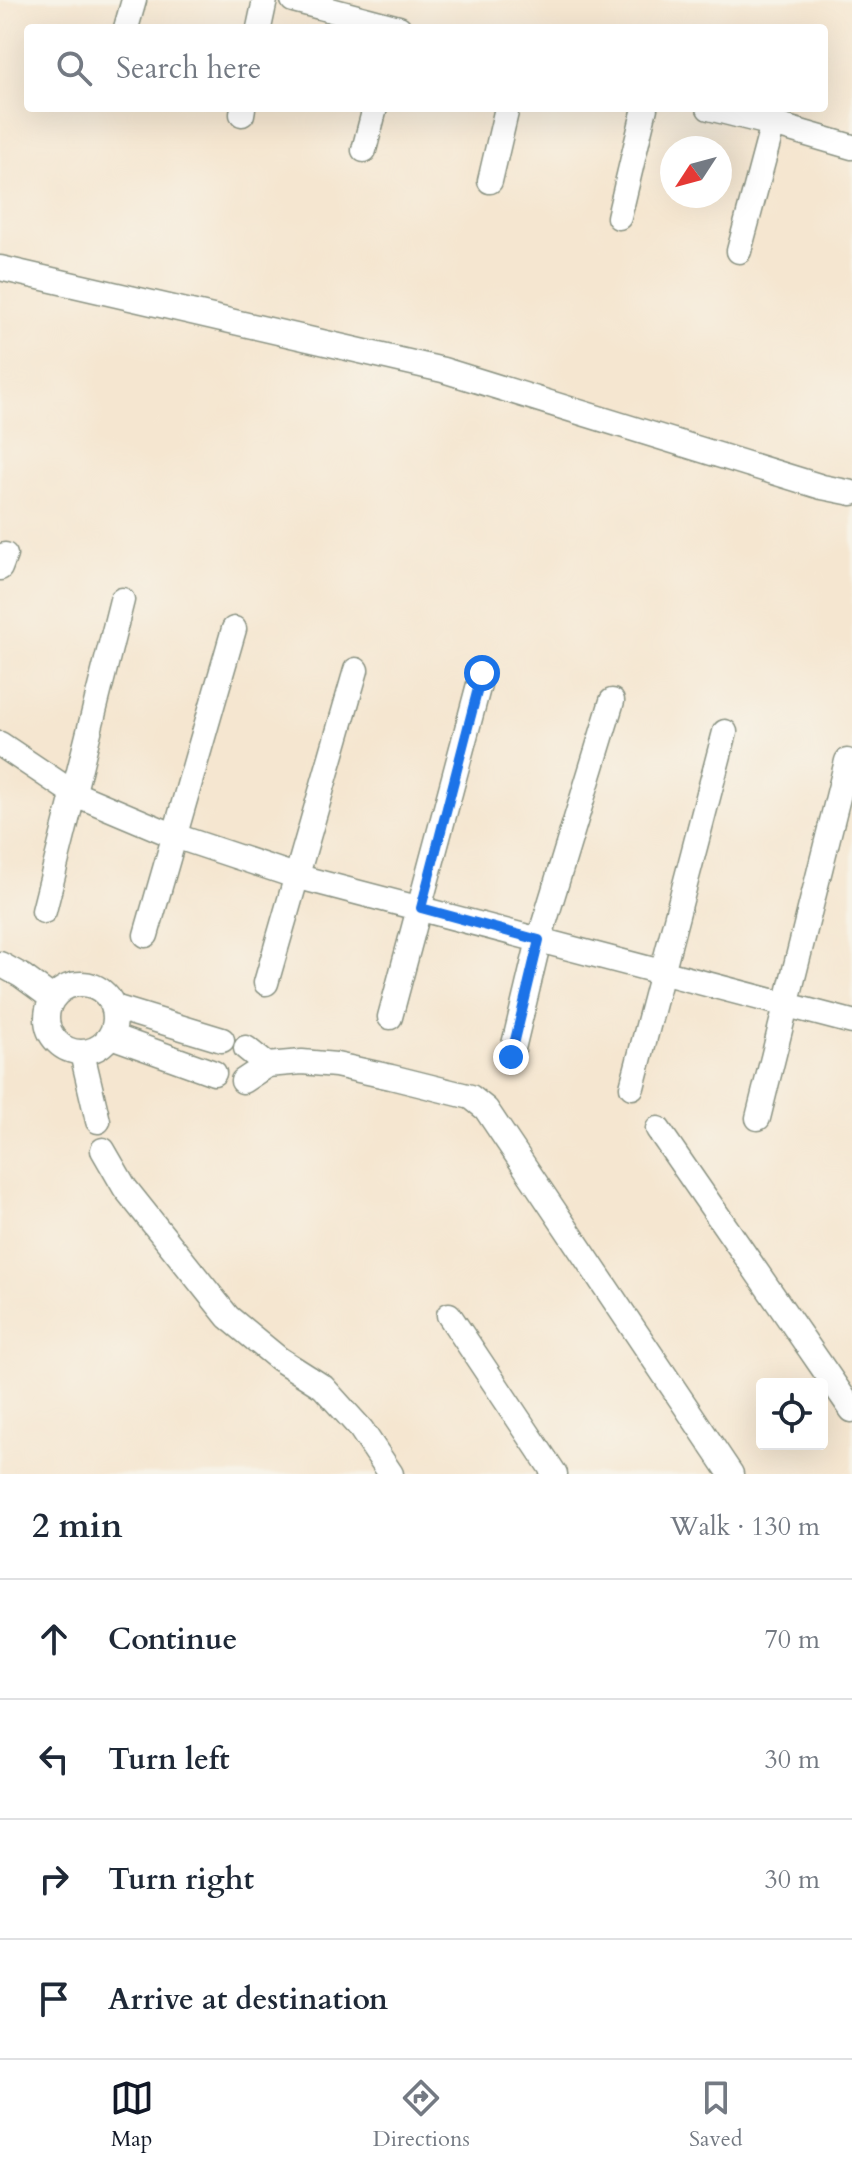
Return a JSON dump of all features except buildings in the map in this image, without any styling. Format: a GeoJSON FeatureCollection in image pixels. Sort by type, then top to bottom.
{"type":"FeatureCollection","features":[{"type":"Feature","properties":{"kind":"street"},"geometry":{"type":"LineString","coordinates":[[127,24],[134,0]]}},
{"type":"Feature","properties":{"kind":"street"},"geometry":{"type":"LineString","coordinates":[[260,24],[265,0]]}},
{"type":"Feature","properties":{"kind":"street"},"geometry":{"type":"LineString","coordinates":[[293,0],[382,24]]}},
{"type":"Feature","properties":{"kind":"street"},"geometry":{"type":"LineString","coordinates":[[364,150],[374,112]]}},
{"type":"Feature","properties":{"kind":"street"},"geometry":{"type":"LineString","coordinates":[[490,181],[506,112]]}},
{"type":"Feature","properties":{"kind":"street"},"geometry":{"type":"LineString","coordinates":[[619,217],[644,112]]}},
{"type":"Feature","properties":{"kind":"street"},"geometry":{"type":"LineString","coordinates":[[725,112],[852,147]]}},
{"type":"Feature","properties":{"kind":"street"},"geometry":{"type":"LineString","coordinates":[[739,251],[773,124]]}},
{"type":"Feature","properties":{"kind":"street"},"geometry":{"type":"LineString","coordinates":[[0,268],[443,370],[822,487],[852,493]]}},
{"type":"Feature","properties":{"kind":"street"},"geometry":{"type":"LineString","coordinates":[[44,911],[122,600]]}},
{"type":"Feature","properties":{"kind":"street"},"geometry":{"type":"LineString","coordinates":[[146,935],[234,629]]}},
{"type":"Feature","properties":{"kind":"street"},"geometry":{"type":"LineString","coordinates":[[266,983],[356,670]]}},
{"type":"Feature","properties":{"kind":"street"},"geometry":{"type":"LineString","coordinates":[[390,1017],[482,673]]}},
{"type":"Feature","properties":{"kind":"street"},"geometry":{"type":"LineString","coordinates":[[511,1057],[539,940],[612,701]]}},
{"type":"Feature","properties":{"kind":"street"},"geometry":{"type":"LineString","coordinates":[[632,1087],[725,732]]}},
{"type":"Feature","properties":{"kind":"street"},"geometry":{"type":"LineString","coordinates":[[0,744],[73,793],[175,836],[295,876],[852,1022]]}},
{"type":"Feature","properties":{"kind":"street"},"geometry":{"type":"LineString","coordinates":[[758,1118],[847,761]]}},
{"type":"Feature","properties":{"kind":"street"},"geometry":{"type":"LineString","coordinates":[[0,964],[52,998]]}},
{"type":"Feature","properties":{"kind":"street"},"geometry":{"type":"LineString","coordinates":[[73,984],[98,988],[108,996],[114,1007],[115,1022],[111,1036],[104,1045],[82,1053],[58,1045],[46,1023],[52,998],[61,989],[73,984]]}},
{"type":"Feature","properties":{"kind":"street"},"geometry":{"type":"LineString","coordinates":[[114,1007],[222,1040]]}},
{"type":"Feature","properties":{"kind":"street"},"geometry":{"type":"LineString","coordinates":[[111,1036],[214,1073]]}},
{"type":"Feature","properties":{"kind":"street"},"geometry":{"type":"LineString","coordinates":[[246,1048],[267,1065]]}},
{"type":"Feature","properties":{"kind":"street"},"geometry":{"type":"LineString","coordinates":[[82,1053],[98,1121]]}},
{"type":"Feature","properties":{"kind":"street"},"geometry":{"type":"LineString","coordinates":[[243,1081],[267,1065],[302,1062],[336,1065],[471,1097],[486,1109],[731,1474]]}},
{"type":"Feature","properties":{"kind":"street"},"geometry":{"type":"LineString","coordinates":[[658,1129],[852,1410]]}},
{"type":"Feature","properties":{"kind":"street"},"geometry":{"type":"LineString","coordinates":[[103,1150],[125,1188],[228,1317],[279,1359],[323,1387],[361,1429],[391,1474]]}},
{"type":"Feature","properties":{"kind":"street"},"geometry":{"type":"LineString","coordinates":[[449,1315],[555,1474]]}},
{"type":"Feature","properties":{"kind":"route"},"geometry":{"type":"LineString","coordinates":[[482,673],[421,908],[539,940],[511,1057]]}}]}
